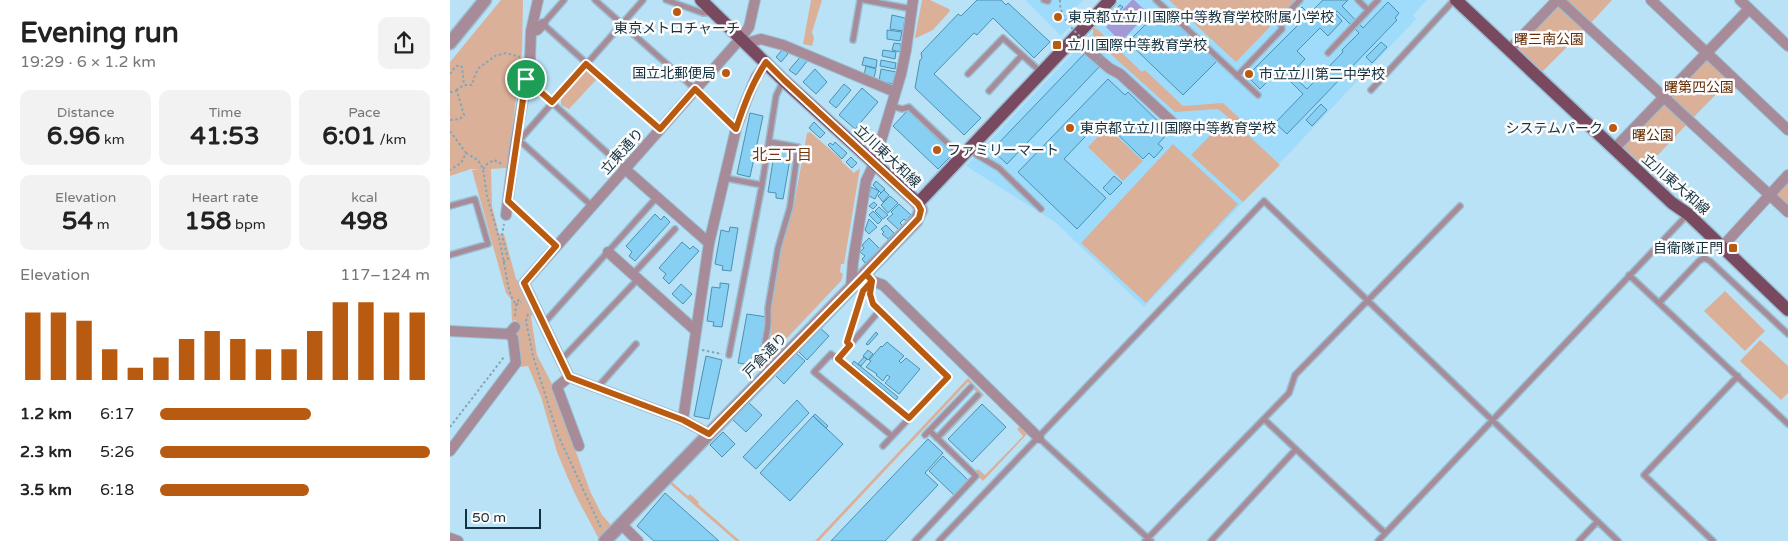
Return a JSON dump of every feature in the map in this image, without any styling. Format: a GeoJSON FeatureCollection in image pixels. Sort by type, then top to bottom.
{"type":"FeatureCollection","features":[{"type":"Feature","properties":{"kind":"main road","name":"立川東大和線"},"geometry":{"type":"LineString","coordinates":[[701,0],[918,204],[1107,1]]}},
{"type":"Feature","properties":{"kind":"main road","name":"立川東大和線"},"geometry":{"type":"LineString","coordinates":[[1455,0],[1672,203],[1688,214],[1788,310]]}},
{"type":"Feature","properties":{"kind":"street"},"geometry":{"type":"LineString","coordinates":[[450,43],[485,0]]}},
{"type":"Feature","properties":{"kind":"street"},"geometry":{"type":"LineString","coordinates":[[506,215],[530,58],[531,31],[538,0]]}},
{"type":"Feature","properties":{"kind":"street","name":"立東通り"},"geometry":{"type":"LineString","coordinates":[[524,283],[695,89],[744,41],[755,0]]}},
{"type":"Feature","properties":{"kind":"street"},"geometry":{"type":"LineString","coordinates":[[1509,50],[1558,0],[1788,212]]}},
{"type":"Feature","properties":{"kind":"street"},"geometry":{"type":"LineString","coordinates":[[1651,0],[1788,130]]}},
{"type":"Feature","properties":{"kind":"street"},"geometry":{"type":"LineString","coordinates":[[1614,149],[1707,53],[1744,3],[1788,46]]}},
{"type":"Feature","properties":{"kind":"street"},"geometry":{"type":"LineString","coordinates":[[851,288],[853,262],[866,181],[874,164],[892,106],[906,50],[913,5]]}},
{"type":"Feature","properties":{"kind":"street"},"geometry":{"type":"LineString","coordinates":[[531,31],[537,30],[543,24]]}},
{"type":"Feature","properties":{"kind":"street"},"geometry":{"type":"LineString","coordinates":[[1074,38],[1109,68],[1120,74],[1173,123]]}},
{"type":"Feature","properties":{"kind":"street"},"geometry":{"type":"LineString","coordinates":[[744,41],[761,39],[783,45],[895,92]]}},
{"type":"Feature","properties":{"kind":"street"},"geometry":{"type":"LineString","coordinates":[[683,420],[709,243],[724,178],[736,129],[746,101],[756,76],[766,62]]}},
{"type":"Feature","properties":{"kind":"street"},"geometry":{"type":"LineString","coordinates":[[625,168],[709,243]]}},
{"type":"Feature","properties":{"kind":"street"},"geometry":{"type":"LineString","coordinates":[[1722,246],[1788,175]]}},
{"type":"Feature","properties":{"kind":"street","name":"戸倉通り"},"geometry":{"type":"LineString","coordinates":[[606,540],[851,288],[869,277],[919,218],[921,210],[918,204]]}},
{"type":"Feature","properties":{"kind":"street"},"geometry":{"type":"LineString","coordinates":[[608,252],[695,330]]}},
{"type":"Feature","properties":{"kind":"street"},"geometry":{"type":"LineString","coordinates":[[869,277],[884,286],[1039,438]]}},
{"type":"Feature","properties":{"kind":"street"},"geometry":{"type":"LineString","coordinates":[[524,283],[569,377],[683,420],[709,434]]}},
{"type":"Feature","properties":{"kind":"street"},"geometry":{"type":"LineString","coordinates":[[450,451],[516,363],[512,330],[451,332]]}},
{"type":"Feature","properties":{"kind":"street"},"geometry":{"type":"LineString","coordinates":[[569,377],[557,387],[579,446]]}},
{"type":"Feature","properties":{"kind":"street"},"geometry":{"type":"LineString","coordinates":[[621,524],[638,541]]}},
{"type":"Feature","properties":{"kind":"street"},"geometry":{"type":"LineString","coordinates":[[450,538],[458,541]]}},
{"type":"Feature","properties":{"kind":"lane"},"geometry":{"type":"LineString","coordinates":[[564,0],[543,24],[660,129]]}},
{"type":"Feature","properties":{"kind":"lane"},"geometry":{"type":"LineString","coordinates":[[595,0],[695,89],[736,129]]}},
{"type":"Feature","properties":{"kind":"lane"},"geometry":{"type":"LineString","coordinates":[[592,206],[517,142],[643,0]]}},
{"type":"Feature","properties":{"kind":"lane"},"geometry":{"type":"LineString","coordinates":[[666,0],[703,13],[715,14]]}},
{"type":"Feature","properties":{"kind":"lane"},"geometry":{"type":"LineString","coordinates":[[853,40],[860,0]]}},
{"type":"Feature","properties":{"kind":"lane"},"geometry":{"type":"LineString","coordinates":[[864,0],[913,5]]}},
{"type":"Feature","properties":{"kind":"lane"},"geometry":{"type":"LineString","coordinates":[[1156,0],[1258,95]]}},
{"type":"Feature","properties":{"kind":"lane"},"geometry":{"type":"LineString","coordinates":[[1237,76],[1282,29],[1280,21],[1300,0]]}},
{"type":"Feature","properties":{"kind":"lane"},"geometry":{"type":"LineString","coordinates":[[1358,0],[1368,10]]}},
{"type":"Feature","properties":{"kind":"lane"},"geometry":{"type":"LineString","coordinates":[[1328,52],[1378,0]]}},
{"type":"Feature","properties":{"kind":"lane"},"geometry":{"type":"LineString","coordinates":[[1371,90],[1455,0]]}},
{"type":"Feature","properties":{"kind":"lane"},"geometry":{"type":"LineString","coordinates":[[968,74],[1003,38],[1042,72]]}},
{"type":"Feature","properties":{"kind":"lane"},"geometry":{"type":"LineString","coordinates":[[989,91],[1022,55]]}},
{"type":"Feature","properties":{"kind":"lane"},"geometry":{"type":"LineString","coordinates":[[526,79],[625,168]]}},
{"type":"Feature","properties":{"kind":"lane"},"geometry":{"type":"LineString","coordinates":[[729,355],[770,142],[776,96],[784,80]]}},
{"type":"Feature","properties":{"kind":"lane"},"geometry":{"type":"LineString","coordinates":[[892,106],[902,109],[909,107],[966,152],[977,155],[999,168],[1041,209]]}},
{"type":"Feature","properties":{"kind":"lane"},"geometry":{"type":"LineString","coordinates":[[770,142],[798,147],[790,207],[778,248],[768,308],[768,325],[762,360],[770,371]]}},
{"type":"Feature","properties":{"kind":"lane"},"geometry":{"type":"LineString","coordinates":[[724,178],[762,185]]}},
{"type":"Feature","properties":{"kind":"lane"},"geometry":{"type":"LineString","coordinates":[[544,323],[658,198]]}},
{"type":"Feature","properties":{"kind":"lane"},"geometry":{"type":"LineString","coordinates":[[450,206],[475,199],[488,244],[450,255]]}},
{"type":"Feature","properties":{"kind":"lane"},"geometry":{"type":"LineString","coordinates":[[938,541],[1039,438],[1264,201],[1618,541]]}},
{"type":"Feature","properties":{"kind":"lane"},"geometry":{"type":"LineString","coordinates":[[1039,438],[1148,540],[1289,393],[1295,375],[1460,206]]}},
{"type":"Feature","properties":{"kind":"lane"},"geometry":{"type":"LineString","coordinates":[[1378,541],[1688,214]]}},
{"type":"Feature","properties":{"kind":"lane"},"geometry":{"type":"LineString","coordinates":[[561,360],[636,277],[676,229]]}},
{"type":"Feature","properties":{"kind":"lane"},"geometry":{"type":"LineString","coordinates":[[1658,303],[1704,258],[1710,261],[1788,334]]}},
{"type":"Feature","properties":{"kind":"lane"},"geometry":{"type":"LineString","coordinates":[[1629,275],[1788,424]]}},
{"type":"Feature","properties":{"kind":"lane"},"geometry":{"type":"LineString","coordinates":[[869,277],[871,298],[880,310],[948,377],[883,446]]}},
{"type":"Feature","properties":{"kind":"lane"},"geometry":{"type":"LineString","coordinates":[[850,345],[847,342],[869,277]]}},
{"type":"Feature","properties":{"kind":"lane"},"geometry":{"type":"LineString","coordinates":[[838,359],[880,310]]}},
{"type":"Feature","properties":{"kind":"lane"},"geometry":{"type":"LineString","coordinates":[[597,388],[636,344]]}},
{"type":"Feature","properties":{"kind":"lane"},"geometry":{"type":"LineString","coordinates":[[892,436],[814,372],[831,354],[909,418]]}},
{"type":"Feature","properties":{"kind":"lane"},"geometry":{"type":"LineString","coordinates":[[1713,541],[1644,475],[1738,376]]}},
{"type":"Feature","properties":{"kind":"lane"},"geometry":{"type":"LineString","coordinates":[[914,541],[976,476],[937,438],[928,433],[971,387]]}},
{"type":"Feature","properties":{"kind":"lane"},"geometry":{"type":"LineString","coordinates":[[937,438],[978,395]]}},
{"type":"Feature","properties":{"kind":"lane"},"geometry":{"type":"LineString","coordinates":[[1264,419],[1385,533]]}},
{"type":"Feature","properties":{"kind":"lane"},"geometry":{"type":"LineString","coordinates":[[1211,541],[1296,449]]}},
{"type":"Feature","properties":{"kind":"lane"},"geometry":{"type":"LineString","coordinates":[[1579,541],[1597,522]]}},
{"type":"Feature","properties":{"kind":"path"},"geometry":{"type":"LineString","coordinates":[[1060,0],[1061,11],[1065,20],[1103,56],[1096,62]]}},
{"type":"Feature","properties":{"kind":"path"},"geometry":{"type":"LineString","coordinates":[[450,92],[464,85],[472,85],[479,68],[489,59],[499,54],[506,53],[530,58]]}},
{"type":"Feature","properties":{"kind":"path"},"geometry":{"type":"LineString","coordinates":[[450,74],[455,67],[459,65],[462,67],[464,85]]}},
{"type":"Feature","properties":{"kind":"path"},"geometry":{"type":"LineString","coordinates":[[450,120],[460,119],[464,115],[456,90]]}},
{"type":"Feature","properties":{"kind":"path"},"geometry":{"type":"LineString","coordinates":[[450,131],[466,153],[478,160],[483,169],[487,196],[511,296],[516,305]]}},
{"type":"Feature","properties":{"kind":"path"},"geometry":{"type":"LineString","coordinates":[[450,170],[461,163],[466,153]]}},
{"type":"Feature","properties":{"kind":"path"},"geometry":{"type":"LineString","coordinates":[[483,169],[494,160],[501,162],[503,166],[512,167]]}},
{"type":"Feature","properties":{"kind":"path"},"geometry":{"type":"LineString","coordinates":[[508,201],[556,246]]}},
{"type":"Feature","properties":{"kind":"path"},"geometry":{"type":"LineString","coordinates":[[503,262],[508,259],[502,235],[506,215]]}},
{"type":"Feature","properties":{"kind":"path"},"geometry":{"type":"LineString","coordinates":[[498,236],[502,235]]}},
{"type":"Feature","properties":{"kind":"path"},"geometry":{"type":"LineString","coordinates":[[512,330],[516,305],[524,283]]}},
{"type":"Feature","properties":{"kind":"path"},"geometry":{"type":"LineString","coordinates":[[693,349],[729,355]]}},
{"type":"Feature","properties":{"kind":"path"},"geometry":{"type":"LineString","coordinates":[[450,427],[507,354],[515,353]]}},
{"type":"Feature","properties":{"kind":"shaded area","name":"東京都立立川国際中等教育学校附属小学校"},"geometry":{"type":"Polygon","coordinates":[[[1025,0],[1083,0],[1069,14],[1076,20],[1061,36],[1025,0]]]}},
{"type":"Feature","properties":{"kind":"shaded area"},"geometry":{"type":"Polygon","coordinates":[[[1120,0],[1427,0],[1413,15],[1416,19],[1144,307],[1055,222],[966,166],[1093,32],[1093,27],[1120,0]]]}},
{"type":"Feature","properties":{"kind":"shaded area"},"geometry":{"type":"Polygon","coordinates":[[[1132,0],[1148,13],[1121,42],[1106,27],[1132,0]]]}},
{"type":"Feature","properties":{"kind":"green space"},"geometry":{"type":"Polygon","coordinates":[[[501,0],[523,0],[522,51],[507,168],[491,169],[492,206],[499,234],[504,234],[516,279],[523,287],[534,311],[531,317],[537,355],[551,382],[590,491],[602,515],[612,526],[600,541],[576,496],[557,452],[541,397],[528,366],[521,367],[516,320],[512,321],[511,299],[506,293],[472,170],[479,169],[471,169],[450,176],[450,62],[501,0]]]}},
{"type":"Feature","properties":{"kind":"green space"},"geometry":{"type":"Polygon","coordinates":[[[811,0],[822,0],[812,32],[814,38],[812,46],[803,44],[811,0]]]}},
{"type":"Feature","properties":{"kind":"green space"},"geometry":{"type":"Polygon","coordinates":[[[922,0],[930,0],[950,11],[933,30],[916,38],[915,37],[922,0]]]}},
{"type":"Feature","properties":{"kind":"green space"},"geometry":{"type":"Polygon","coordinates":[[[1169,0],[1296,0],[1236,62],[1169,0]]]}},
{"type":"Feature","properties":{"kind":"green space"},"geometry":{"type":"Polygon","coordinates":[[[1560,0],[1612,0],[1588,26],[1560,0]]]}},
{"type":"Feature","properties":{"kind":"green space","name":"曙三南公園"},"geometry":{"type":"Polygon","coordinates":[[[1559,2],[1586,28],[1538,76],[1511,50],[1559,2]]]}},
{"type":"Feature","properties":{"kind":"green space"},"geometry":{"type":"Polygon","coordinates":[[[1093,27],[1142,72],[1145,70],[1183,106],[1223,103],[1248,126],[1244,131],[1280,165],[1243,202],[1191,155],[1228,117],[1218,109],[1175,112],[1093,38],[1093,27]]]}},
{"type":"Feature","properties":{"kind":"green space","name":"曙第四公園"},"geometry":{"type":"Polygon","coordinates":[[[1707,54],[1732,78],[1689,122],[1665,99],[1707,54]]]}},
{"type":"Feature","properties":{"kind":"green space"},"geometry":{"type":"Polygon","coordinates":[[[586,69],[596,80],[569,109],[561,105],[561,96],[586,69]]]}},
{"type":"Feature","properties":{"kind":"green space","name":"曙公園"},"geometry":{"type":"Polygon","coordinates":[[[1663,100],[1688,123],[1641,173],[1615,149],[1663,100]]]}},
{"type":"Feature","properties":{"kind":"green space"},"geometry":{"type":"Polygon","coordinates":[[[1107,127],[1143,161],[1123,181],[1088,147],[1107,127]]]}},
{"type":"Feature","properties":{"kind":"green space"},"geometry":{"type":"Polygon","coordinates":[[[810,132],[854,173],[860,168],[844,264],[841,264],[840,272],[843,274],[841,281],[770,356],[767,354],[772,324],[771,309],[783,239],[794,205],[807,133],[810,132]]]}},
{"type":"Feature","properties":{"kind":"green space"},"geometry":{"type":"Polygon","coordinates":[[[1173,144],[1238,204],[1146,303],[1081,243],[1173,144]]]}},
{"type":"Feature","properties":{"kind":"green space"},"geometry":{"type":"Polygon","coordinates":[[[1788,178],[1788,208],[1773,194],[1788,178]]]}},
{"type":"Feature","properties":{"kind":"green space"},"geometry":{"type":"Polygon","coordinates":[[[1725,291],[1765,331],[1745,351],[1704,311],[1725,291]]]}},
{"type":"Feature","properties":{"kind":"green space"},"geometry":{"type":"Polygon","coordinates":[[[1760,340],[1788,366],[1788,393],[1781,400],[1740,361],[1760,340]]]}},
{"type":"Feature","properties":{"kind":"green space"},"geometry":{"type":"Polygon","coordinates":[[[968,378],[984,395],[941,440],[940,438],[981,394],[977,393],[968,382],[819,541],[815,541],[968,378]]]}},
{"type":"Feature","properties":{"kind":"green space"},"geometry":{"type":"Polygon","coordinates":[[[1022,427],[1028,433],[983,481],[974,472],[978,469],[985,475],[1023,436],[1017,429],[1022,427]]]}},
{"type":"Feature","properties":{"kind":"green space"},"geometry":{"type":"Polygon","coordinates":[[[672,482],[688,496],[690,494],[699,502],[698,504],[740,541],[736,541],[670,484],[672,482]]]}},
{"type":"Feature","properties":{"kind":"building"},"geometry":{"type":"Polygon","coordinates":[[[977,0],[1001,0],[1006,5],[1008,3],[1050,42],[1034,58],[993,18],[977,35],[974,33],[934,74],[981,118],[964,135],[915,88],[922,58],[921,53],[958,14],[961,16],[977,0]]]}},
{"type":"Feature","properties":{"kind":"building"},"geometry":{"type":"Polygon","coordinates":[[[1323,0],[1348,0],[1342,6],[1363,28],[1388,2],[1399,13],[1395,18],[1397,20],[1287,134],[1275,123],[1303,94],[1279,70],[1260,89],[1247,76],[1300,23],[1293,16],[1302,7],[1309,14],[1323,0]],[[1337,11],[1335,13],[1342,21],[1328,36],[1320,28],[1297,51],[1305,59],[1291,74],[1307,89],[1359,33],[1337,11]]]}},
{"type":"Feature","properties":{"kind":"building"},"geometry":{"type":"Polygon","coordinates":[[[1120,5],[1123,7],[1114,17],[1111,14],[1120,5]]]}},
{"type":"Feature","properties":{"kind":"building"},"geometry":{"type":"Polygon","coordinates":[[[1162,8],[1217,61],[1183,95],[1128,42],[1162,8]]]}},
{"type":"Feature","properties":{"kind":"building"},"geometry":{"type":"Polygon","coordinates":[[[892,15],[905,18],[903,31],[890,29],[892,15]]]}},
{"type":"Feature","properties":{"kind":"building"},"geometry":{"type":"Polygon","coordinates":[[[887,30],[902,32],[900,41],[887,39],[887,30]]]}},
{"type":"Feature","properties":{"kind":"building"},"geometry":{"type":"Polygon","coordinates":[[[1381,42],[1387,47],[1372,63],[1366,57],[1381,42]]]}},
{"type":"Feature","properties":{"kind":"building"},"geometry":{"type":"Polygon","coordinates":[[[894,43],[901,44],[900,52],[892,50],[894,43]]]}},
{"type":"Feature","properties":{"kind":"building"},"geometry":{"type":"Polygon","coordinates":[[[783,49],[788,54],[781,62],[776,57],[783,49]]]}},
{"type":"Feature","properties":{"kind":"building"},"geometry":{"type":"Polygon","coordinates":[[[883,50],[896,52],[895,59],[882,56],[883,50]]]}},
{"type":"Feature","properties":{"kind":"building"},"geometry":{"type":"Polygon","coordinates":[[[1086,52],[1100,66],[1007,164],[992,150],[1086,52]]]}},
{"type":"Feature","properties":{"kind":"building"},"geometry":{"type":"Polygon","coordinates":[[[802,55],[808,60],[796,75],[789,70],[802,55]]]}},
{"type":"Feature","properties":{"kind":"building"},"geometry":{"type":"Polygon","coordinates":[[[864,57],[877,60],[876,68],[862,65],[864,57]]]}},
{"type":"Feature","properties":{"kind":"building"},"geometry":{"type":"Polygon","coordinates":[[[881,60],[896,63],[895,69],[880,66],[881,60]]]}},
{"type":"Feature","properties":{"kind":"building"},"geometry":{"type":"Polygon","coordinates":[[[866,66],[876,69],[874,78],[864,75],[866,66]]]}},
{"type":"Feature","properties":{"kind":"building"},"geometry":{"type":"Polygon","coordinates":[[[815,69],[827,82],[816,94],[803,82],[815,69]]]}},
{"type":"Feature","properties":{"kind":"building"},"geometry":{"type":"Polygon","coordinates":[[[881,69],[896,72],[893,84],[879,81],[881,69]]]}},
{"type":"Feature","properties":{"kind":"building"},"geometry":{"type":"Polygon","coordinates":[[[1108,79],[1125,95],[1128,92],[1169,132],[1158,144],[1163,148],[1154,158],[1149,153],[1143,159],[1102,119],[1064,159],[1106,198],[1077,229],[1018,172],[1108,79]]]}},
{"type":"Feature","properties":{"kind":"building"},"geometry":{"type":"Polygon","coordinates":[[[844,84],[851,90],[836,108],[829,102],[844,84]]]}},
{"type":"Feature","properties":{"kind":"building"},"geometry":{"type":"Polygon","coordinates":[[[862,88],[878,102],[855,129],[839,115],[862,88]]]}},
{"type":"Feature","properties":{"kind":"building"},"geometry":{"type":"Polygon","coordinates":[[[1321,104],[1327,110],[1312,126],[1306,120],[1321,104]]]}},
{"type":"Feature","properties":{"kind":"building"},"geometry":{"type":"Polygon","coordinates":[[[908,110],[953,154],[938,169],[893,126],[908,110]]]}},
{"type":"Feature","properties":{"kind":"building"},"geometry":{"type":"Polygon","coordinates":[[[750,113],[763,116],[750,177],[737,174],[750,113]]]}},
{"type":"Feature","properties":{"kind":"building"},"geometry":{"type":"Polygon","coordinates":[[[814,122],[825,133],[820,138],[809,128],[814,122]]]}},
{"type":"Feature","properties":{"kind":"building"},"geometry":{"type":"Polygon","coordinates":[[[835,142],[847,153],[842,159],[828,145],[830,143],[833,145],[835,142]]]}},
{"type":"Feature","properties":{"kind":"building"},"geometry":{"type":"Polygon","coordinates":[[[783,146],[792,148],[783,199],[776,198],[776,193],[768,192],[775,149],[782,150],[783,146]]]}},
{"type":"Feature","properties":{"kind":"building"},"geometry":{"type":"Polygon","coordinates":[[[851,157],[857,163],[852,168],[846,162],[851,157]]]}},
{"type":"Feature","properties":{"kind":"building"},"geometry":{"type":"Polygon","coordinates":[[[1114,176],[1122,183],[1110,195],[1103,188],[1114,176]]]}},
{"type":"Feature","properties":{"kind":"building"},"geometry":{"type":"Polygon","coordinates":[[[876,181],[885,189],[881,193],[873,185],[876,181]]]}},
{"type":"Feature","properties":{"kind":"building"},"geometry":{"type":"Polygon","coordinates":[[[871,187],[879,191],[875,199],[869,196],[871,187]]]}},
{"type":"Feature","properties":{"kind":"building"},"geometry":{"type":"Polygon","coordinates":[[[884,190],[889,195],[883,202],[878,196],[884,190]]]}},
{"type":"Feature","properties":{"kind":"building"},"geometry":{"type":"Polygon","coordinates":[[[890,196],[898,203],[888,213],[881,205],[890,196]]]}},
{"type":"Feature","properties":{"kind":"building"},"geometry":{"type":"Polygon","coordinates":[[[874,202],[877,205],[873,209],[869,206],[874,202]]]}},
{"type":"Feature","properties":{"kind":"building"},"geometry":{"type":"Polygon","coordinates":[[[899,204],[911,215],[906,221],[904,219],[900,223],[903,226],[899,230],[887,219],[893,214],[891,212],[899,204]]]}},
{"type":"Feature","properties":{"kind":"building"},"geometry":{"type":"Polygon","coordinates":[[[879,207],[888,215],[883,219],[875,211],[879,207]]]}},
{"type":"Feature","properties":{"kind":"building"},"geometry":{"type":"Polygon","coordinates":[[[873,211],[882,220],[878,224],[869,215],[873,211]]]}},
{"type":"Feature","properties":{"kind":"building"},"geometry":{"type":"Polygon","coordinates":[[[655,214],[661,220],[664,216],[670,222],[635,261],[629,256],[632,252],[626,246],[655,214]]]}},
{"type":"Feature","properties":{"kind":"building"},"geometry":{"type":"Polygon","coordinates":[[[869,219],[877,227],[869,234],[865,230],[869,219]]]}},
{"type":"Feature","properties":{"kind":"building"},"geometry":{"type":"Polygon","coordinates":[[[886,225],[894,233],[888,239],[882,234],[884,232],[881,229],[886,225]]]}},
{"type":"Feature","properties":{"kind":"building"},"geometry":{"type":"Polygon","coordinates":[[[730,227],[738,228],[731,271],[722,270],[723,266],[715,264],[721,230],[729,232],[730,227]]]}},
{"type":"Feature","properties":{"kind":"building"},"geometry":{"type":"Polygon","coordinates":[[[869,238],[880,249],[865,263],[862,259],[865,256],[860,252],[864,248],[862,245],[869,238]]]}},
{"type":"Feature","properties":{"kind":"building"},"geometry":{"type":"Polygon","coordinates":[[[682,242],[690,249],[693,246],[699,251],[669,284],[663,278],[666,274],[659,268],[682,242]]]}},
{"type":"Feature","properties":{"kind":"building"},"geometry":{"type":"Polygon","coordinates":[[[720,283],[729,284],[722,327],[713,326],[714,322],[707,321],[712,287],[720,288],[720,283]]]}},
{"type":"Feature","properties":{"kind":"building"},"geometry":{"type":"Polygon","coordinates":[[[681,284],[692,294],[683,304],[672,294],[681,284]]]}},
{"type":"Feature","properties":{"kind":"building"},"geometry":{"type":"Polygon","coordinates":[[[747,314],[767,317],[757,366],[738,363],[747,314]]]}},
{"type":"Feature","properties":{"kind":"building"},"geometry":{"type":"Polygon","coordinates":[[[819,327],[829,336],[807,360],[797,350],[819,327]]]}},
{"type":"Feature","properties":{"kind":"building"},"geometry":{"type":"Polygon","coordinates":[[[876,332],[878,334],[868,345],[866,344],[876,332]]]}},
{"type":"Feature","properties":{"kind":"building"},"geometry":{"type":"Polygon","coordinates":[[[887,342],[904,356],[899,361],[901,363],[906,358],[920,369],[899,394],[885,383],[890,377],[887,375],[883,381],[877,374],[866,367],[871,361],[869,360],[887,342]]]}},
{"type":"Feature","properties":{"kind":"building"},"geometry":{"type":"Polygon","coordinates":[[[868,350],[873,354],[868,360],[863,356],[868,350]]]}},
{"type":"Feature","properties":{"kind":"building"},"geometry":{"type":"Polygon","coordinates":[[[796,353],[805,361],[784,384],[775,375],[796,353]]]}},
{"type":"Feature","properties":{"kind":"building"},"geometry":{"type":"Polygon","coordinates":[[[706,356],[722,360],[709,419],[694,416],[706,356]]]}},
{"type":"Feature","properties":{"kind":"building"},"geometry":{"type":"Polygon","coordinates":[[[864,357],[867,359],[861,366],[858,364],[864,357]]]}},
{"type":"Feature","properties":{"kind":"building"},"geometry":{"type":"Polygon","coordinates":[[[854,361],[898,397],[896,400],[852,364],[854,361]]]}},
{"type":"Feature","properties":{"kind":"building"},"geometry":{"type":"Polygon","coordinates":[[[797,400],[809,413],[756,469],[743,457],[797,400]]]}},
{"type":"Feature","properties":{"kind":"building"},"geometry":{"type":"Polygon","coordinates":[[[748,402],[762,415],[746,432],[732,419],[748,402]]]}},
{"type":"Feature","properties":{"kind":"building"},"geometry":{"type":"Polygon","coordinates":[[[982,404],[1006,427],[972,462],[948,439],[982,404]]]}},
{"type":"Feature","properties":{"kind":"building"},"geometry":{"type":"Polygon","coordinates":[[[815,414],[828,426],[826,428],[813,416],[815,414]]]}},
{"type":"Feature","properties":{"kind":"building"},"geometry":{"type":"Polygon","coordinates":[[[813,416],[843,444],[790,501],[760,473],[813,416]]]}},
{"type":"Feature","properties":{"kind":"building"},"geometry":{"type":"Polygon","coordinates":[[[723,432],[735,444],[722,457],[710,445],[723,432]]]}},
{"type":"Feature","properties":{"kind":"building"},"geometry":{"type":"Polygon","coordinates":[[[928,439],[943,453],[925,473],[938,485],[885,541],[831,541],[928,439]]]}},
{"type":"Feature","properties":{"kind":"building"},"geometry":{"type":"Polygon","coordinates":[[[943,456],[968,480],[954,495],[929,471],[943,456]]]}},
{"type":"Feature","properties":{"kind":"building"},"geometry":{"type":"Polygon","coordinates":[[[665,493],[719,541],[654,541],[637,526],[665,493]]]}},
{"type":"Feature","properties":{"kind":"place","name":"東京メトロチャーチ"},"geometry":{"type":"Point","coordinates":[677,12]}},
{"type":"Feature","properties":{"kind":"place","name":"東京都立立川国際中等教育学校附属小学校"},"geometry":{"type":"Point","coordinates":[1058,17]}},
{"type":"Feature","properties":{"kind":"place","name":"立川国際中等教育学校"},"geometry":{"type":"Point","coordinates":[1057,45]}},
{"type":"Feature","properties":{"kind":"place","name":"国立北郵便局"},"geometry":{"type":"Point","coordinates":[726,73]}},
{"type":"Feature","properties":{"kind":"place","name":"市立立川第二中学校"},"geometry":{"type":"Point","coordinates":[1249,74]}},
{"type":"Feature","properties":{"kind":"place","name":"東京都立立川国際中等教育学校"},"geometry":{"type":"Point","coordinates":[1070,128]}},
{"type":"Feature","properties":{"kind":"place","name":"システムパーク"},"geometry":{"type":"Point","coordinates":[1613,128]}},
{"type":"Feature","properties":{"kind":"place","name":"ファミリーマート"},"geometry":{"type":"Point","coordinates":[937,150]}},
{"type":"Feature","properties":{"kind":"place","name":"自衛隊正門"},"geometry":{"type":"Point","coordinates":[1733,248]}},
{"type":"Feature","properties":{"kind":"district","name":"北三丁目"},"geometry":{"type":"Point","coordinates":[782,155]}},
{"type":"Feature","properties":{"kind":"route"},"geometry":{"type":"LineString","coordinates":[[526,79],[508,201],[556,246],[524,283],[569,377],[683,420],[709,434],[866,274],[872,281],[863,291],[847,342],[850,345],[838,359],[909,418],[948,377],[873,304],[870,294],[872,281],[866,274],[919,218],[921,210],[918,204],[766,62],[756,76],[736,129],[695,89],[660,129],[586,64],[552,102],[526,79]]}}]}
